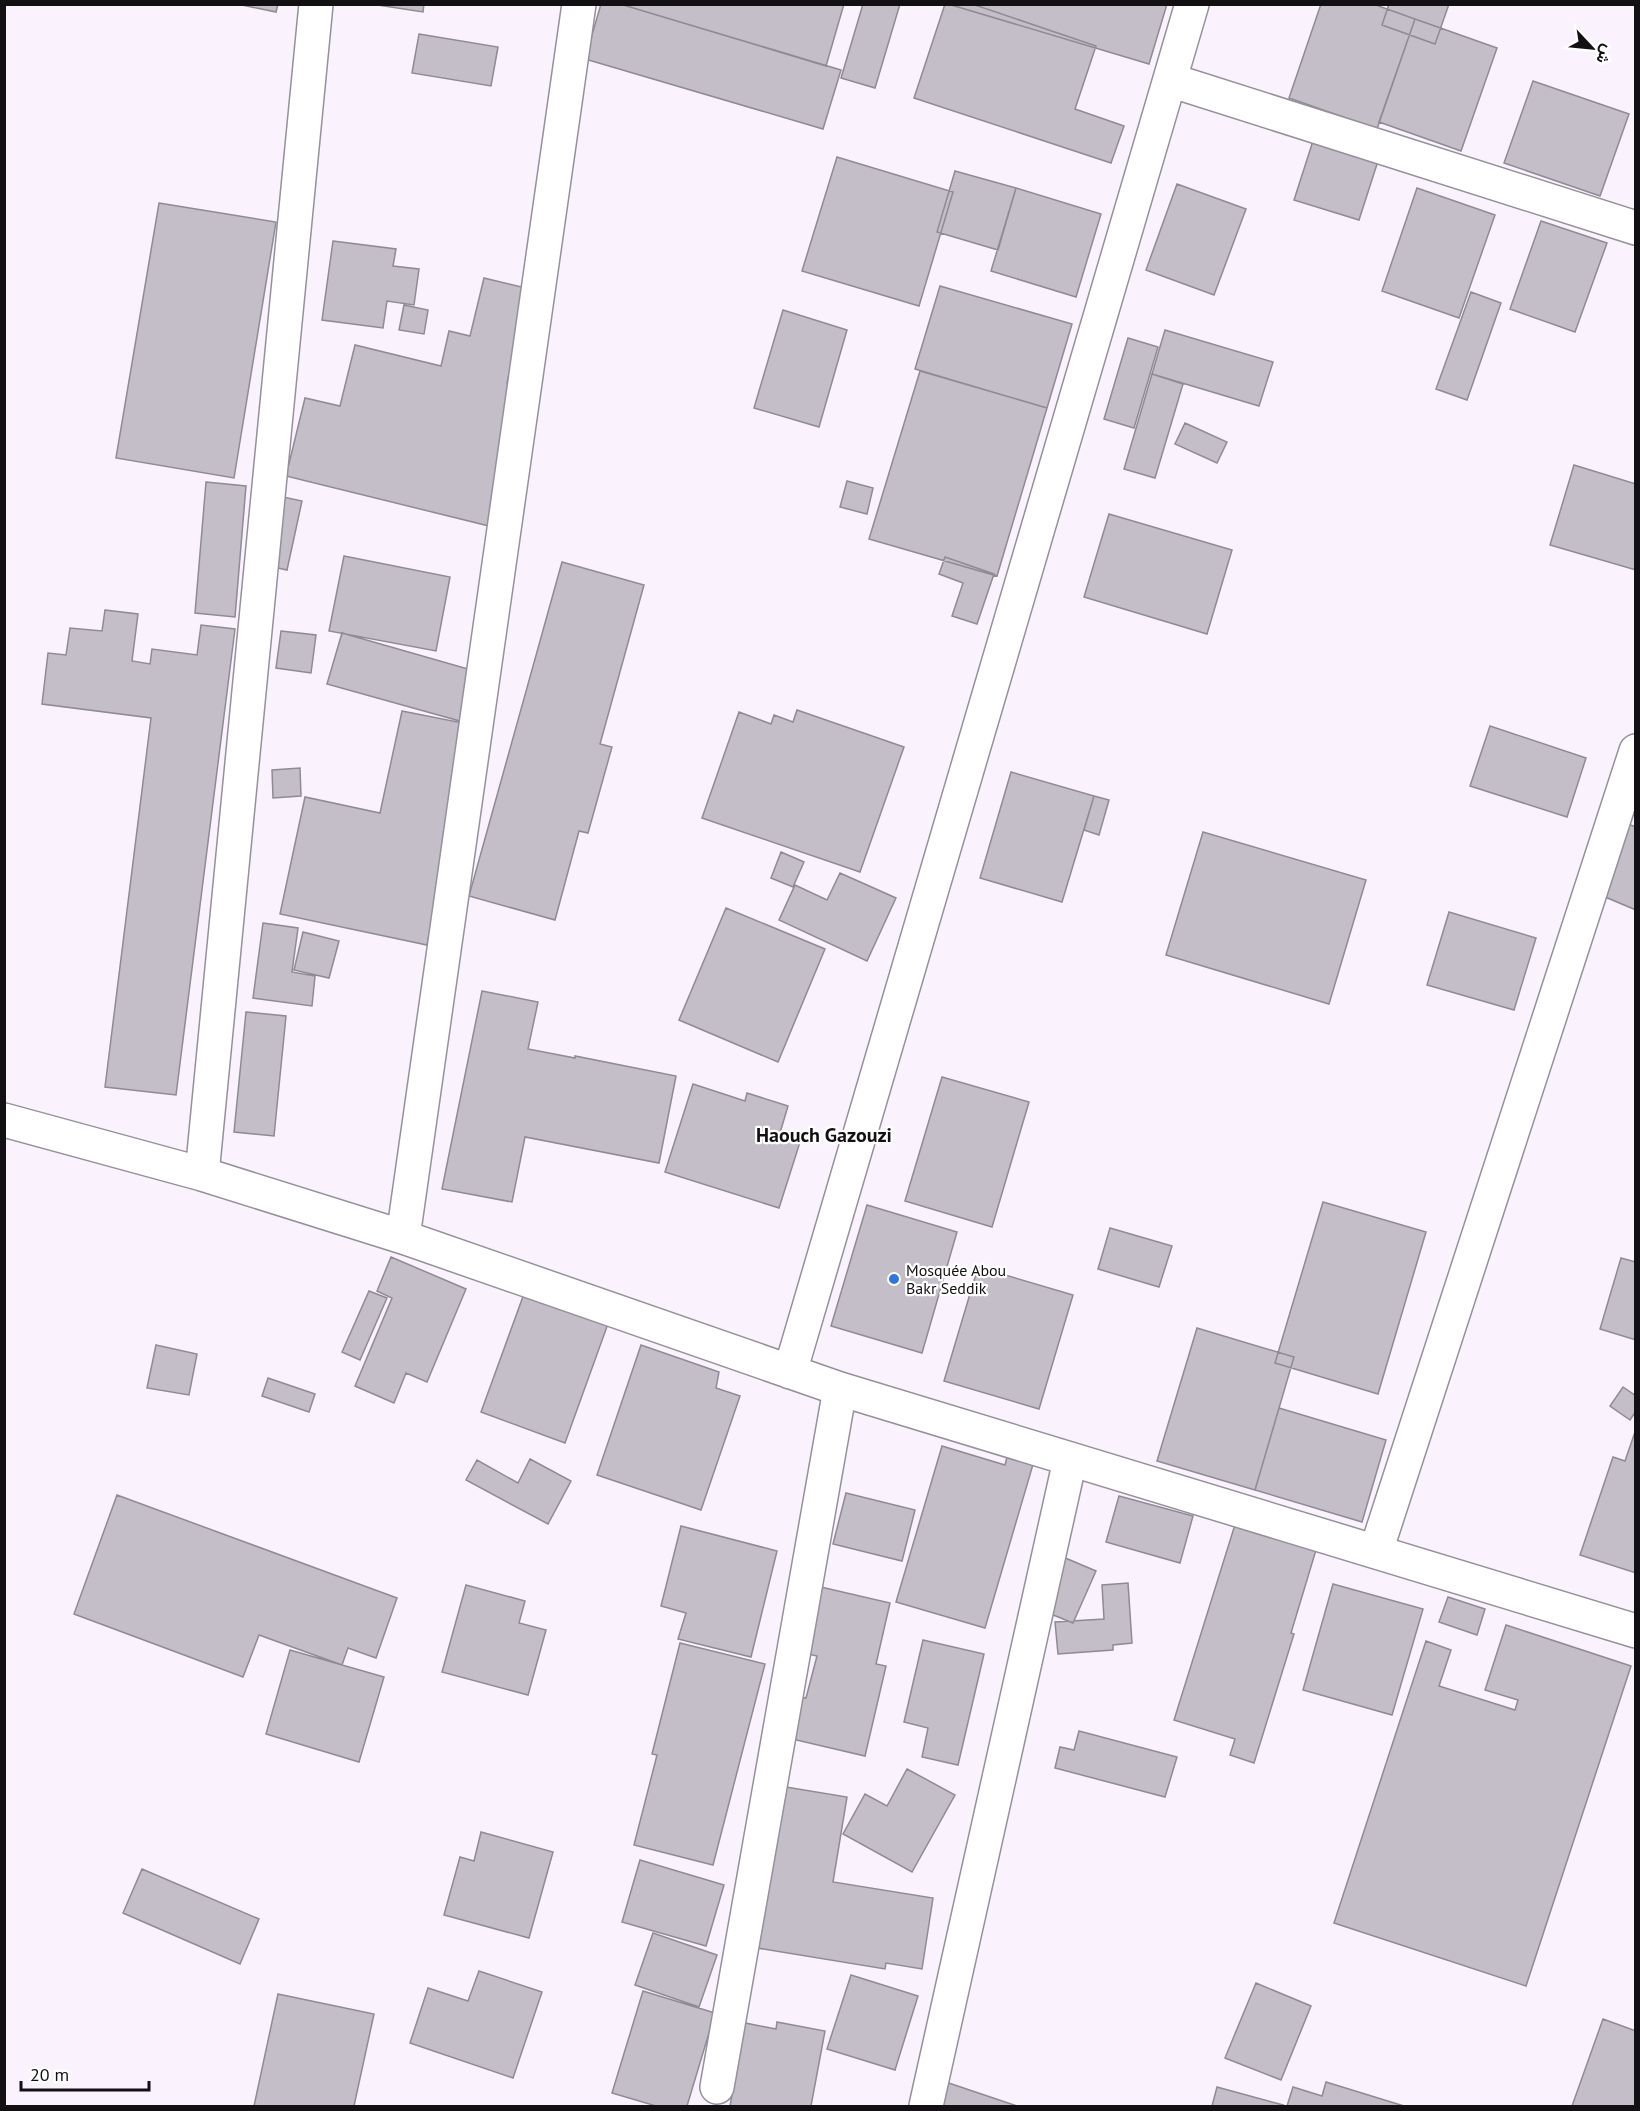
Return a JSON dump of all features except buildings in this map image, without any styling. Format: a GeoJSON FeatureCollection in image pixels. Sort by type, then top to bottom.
{"type":"FeatureCollection","features":[{"type":"Feature","properties":{"kind":"street"},"geometry":{"type":"LineString","coordinates":[[202,1174],[316,4]]}},
{"type":"Feature","properties":{"kind":"street"},"geometry":{"type":"LineString","coordinates":[[403,1237],[579,4]]}},
{"type":"Feature","properties":{"kind":"street"},"geometry":{"type":"LineString","coordinates":[[790,1372],[1192,4]]}},
{"type":"Feature","properties":{"kind":"street"},"geometry":{"type":"LineString","coordinates":[[1170,80],[1635,228]]}},
{"type":"Feature","properties":{"kind":"street"},"geometry":{"type":"LineString","coordinates":[[1376,1551],[1635,752]]}},
{"type":"Feature","properties":{"kind":"street"},"geometry":{"type":"LineString","coordinates":[[4,1120],[202,1174],[403,1237],[840,1389],[1635,1631]]}},
{"type":"Feature","properties":{"kind":"street"},"geometry":{"type":"LineString","coordinates":[[717,2087],[840,1389]]}},
{"type":"Feature","properties":{"kind":"street"},"geometry":{"type":"LineString","coordinates":[[926,2106],[1070,1460]]}},
{"type":"Feature","properties":{"kind":"place","name":"Mosquée Abou Bakr Seddik"},"geometry":{"type":"Point","coordinates":[894,1279]}},
{"type":"Feature","properties":{"kind":"district","name":"Haouch Gazouzi"},"geometry":{"type":"Point","coordinates":[824,1135]}}]}
